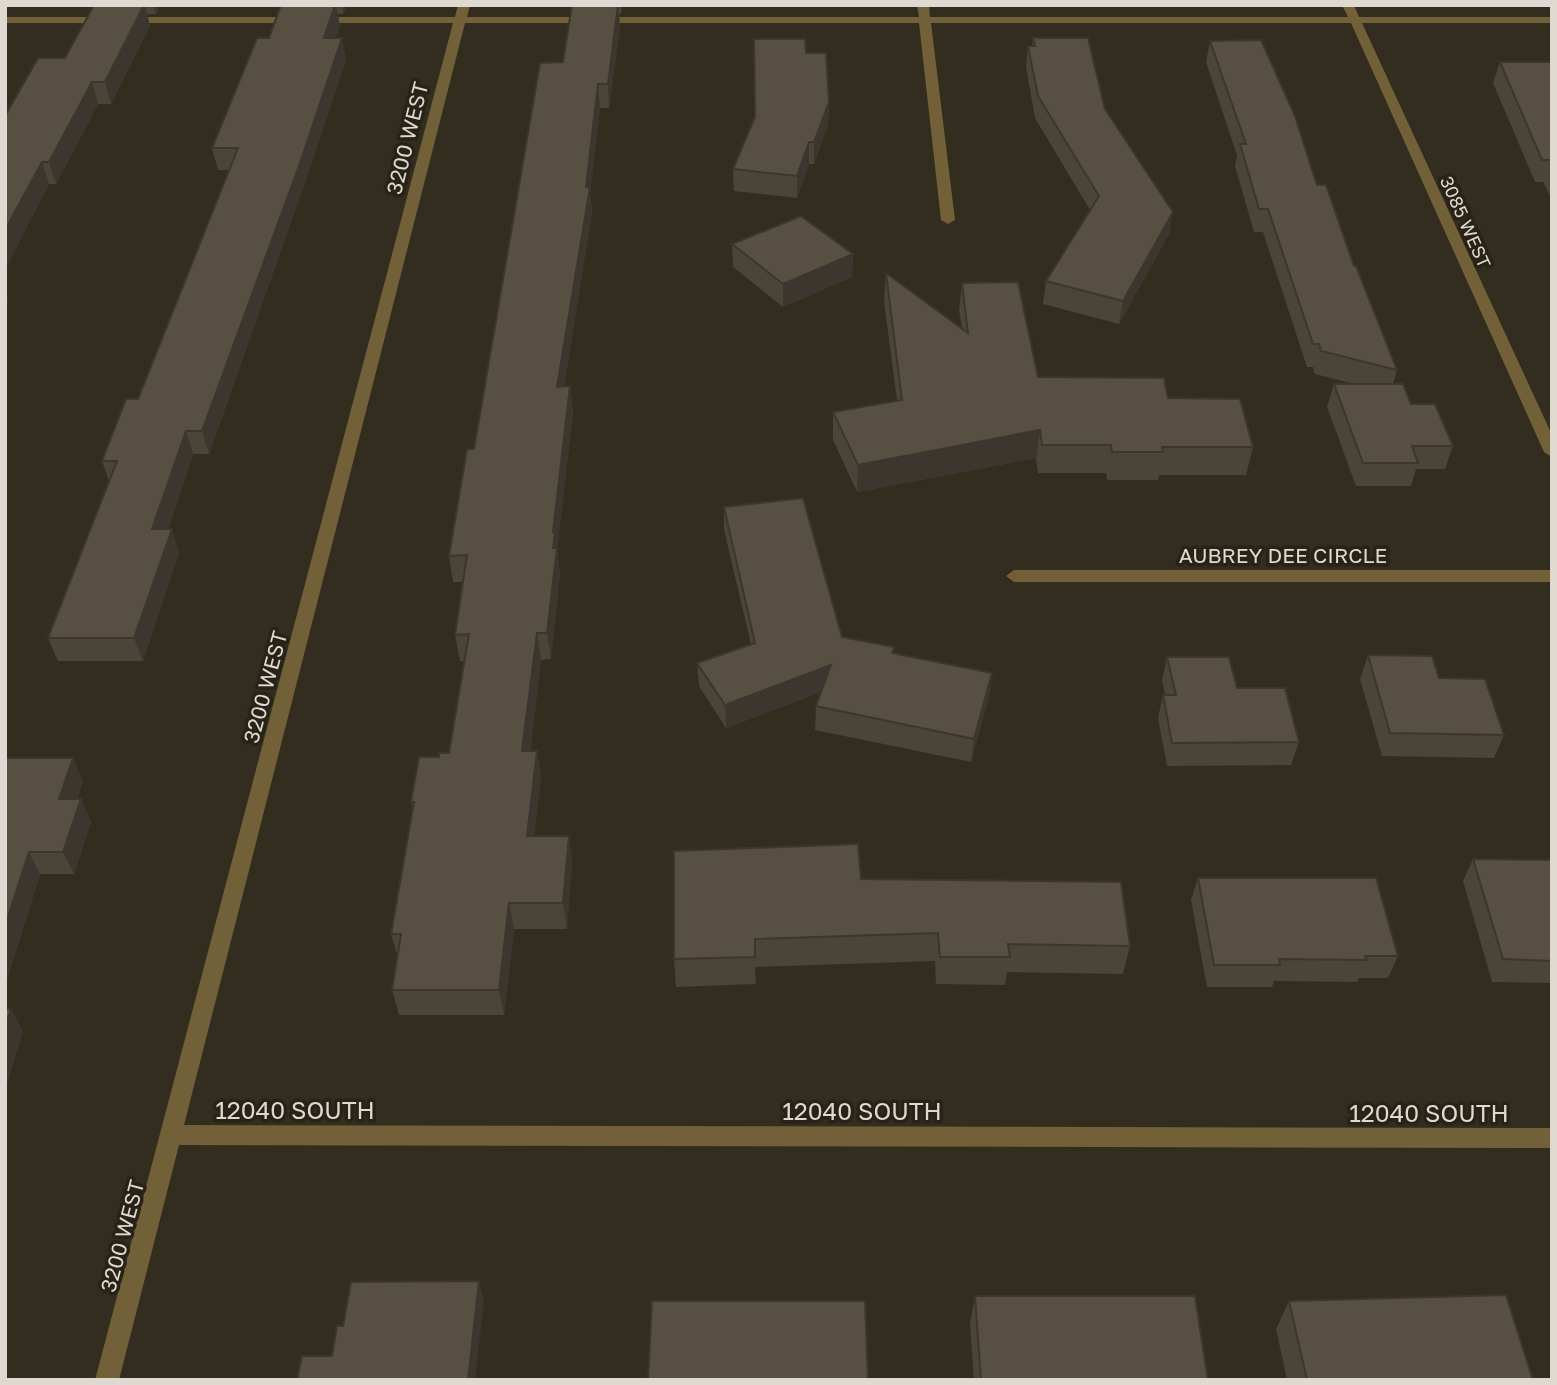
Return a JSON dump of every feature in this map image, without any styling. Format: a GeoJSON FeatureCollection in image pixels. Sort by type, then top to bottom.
{"type":"FeatureCollection","features":[{"type":"Feature","properties":{"kind":"street"},"geometry":{"type":"LineString","coordinates":[[923,5],[948,220]]}},
{"type":"Feature","properties":{"kind":"street","name":"3085 WEST"},"geometry":{"type":"LineString","coordinates":[[1348,5],[1552,452]]}},
{"type":"Feature","properties":{"kind":"street"},"geometry":{"type":"LineString","coordinates":[[5,20],[462,12],[925,19],[1552,20]]}},
{"type":"Feature","properties":{"kind":"street","name":"3200 WEST"},"geometry":{"type":"LineString","coordinates":[[107,1380],[462,12]]}},
{"type":"Feature","properties":{"kind":"street","name":"AUBREY DEE CIRCLE"},"geometry":{"type":"LineString","coordinates":[[1014,576],[1552,576]]}},
{"type":"Feature","properties":{"kind":"street","name":"12040 SOUTH"},"geometry":{"type":"LineString","coordinates":[[171,1135],[1552,1138]]}},
{"type":"Feature","properties":{"kind":"building"},"geometry":{"type":"Polygon","coordinates":[[[94,5],[144,5],[105,82],[92,82],[49,162],[42,162],[5,230],[5,116],[38,58],[65,58],[94,5]]]}},
{"type":"Feature","properties":{"kind":"building"},"geometry":{"type":"Polygon","coordinates":[[[281,5],[335,5],[324,38],[342,38],[300,163],[202,431],[186,431],[152,529],[172,529],[134,638],[48,638],[117,461],[102,461],[126,399],[138,399],[238,148],[212,148],[257,38],[269,38],[281,5]]]}},
{"type":"Feature","properties":{"kind":"building"},"geometry":{"type":"Polygon","coordinates":[[[572,5],[618,5],[608,84],[598,84],[586,187],[590,187],[557,387],[570,386],[553,532],[553,548],[557,548],[547,633],[537,633],[522,751],[537,751],[527,836],[569,836],[563,903],[509,903],[499,990],[392,990],[401,934],[391,934],[419,757],[439,757],[439,753],[449,753],[469,634],[455,635],[467,555],[449,556],[467,449],[474,449],[540,63],[563,62],[572,5]]]}},
{"type":"Feature","properties":{"kind":"building"},"geometry":{"type":"Polygon","coordinates":[[[1033,38],[1088,38],[1105,109],[1173,212],[1123,301],[1046,281],[1099,196],[1038,96],[1028,46],[1035,46],[1033,38]]]}},
{"type":"Feature","properties":{"kind":"building"},"geometry":{"type":"Polygon","coordinates":[[[754,39],[805,39],[806,53],[826,53],[829,102],[814,142],[809,142],[797,176],[733,169],[755,117],[754,39]]]}},
{"type":"Feature","properties":{"kind":"building"},"geometry":{"type":"Polygon","coordinates":[[[1261,40],[1295,116],[1317,185],[1326,185],[1354,266],[1397,370],[1321,351],[1319,344],[1313,344],[1268,209],[1259,209],[1240,144],[1246,144],[1210,41],[1261,40]]]}},
{"type":"Feature","properties":{"kind":"building"},"geometry":{"type":"Polygon","coordinates":[[[1500,62],[1552,62],[1552,163],[1550,160],[1542,160],[1500,62]]]}},
{"type":"Feature","properties":{"kind":"building"},"geometry":{"type":"Polygon","coordinates":[[[801,216],[853,254],[783,284],[732,244],[801,216]]]}},
{"type":"Feature","properties":{"kind":"building"},"geometry":{"type":"Polygon","coordinates":[[[886,273],[968,333],[962,283],[1018,282],[1038,377],[1164,378],[1168,398],[1240,399],[1253,447],[1162,447],[1163,452],[1112,452],[1111,445],[1042,445],[1040,430],[858,465],[833,412],[902,400],[886,273]]]}},
{"type":"Feature","properties":{"kind":"building"},"geometry":{"type":"Polygon","coordinates":[[[1334,384],[1403,384],[1411,404],[1435,404],[1453,446],[1412,446],[1418,463],[1363,463],[1334,384]]]}},
{"type":"Feature","properties":{"kind":"building"},"geometry":{"type":"Polygon","coordinates":[[[803,498],[842,637],[894,647],[892,653],[992,673],[974,739],[816,706],[831,665],[725,705],[697,663],[755,643],[724,507],[803,498]]]}},
{"type":"Feature","properties":{"kind":"building"},"geometry":{"type":"Polygon","coordinates":[[[1368,655],[1432,656],[1439,678],[1485,679],[1504,735],[1390,733],[1368,655]]]}},
{"type":"Feature","properties":{"kind":"building"},"geometry":{"type":"Polygon","coordinates":[[[1167,657],[1229,657],[1237,688],[1285,688],[1299,742],[1172,743],[1163,695],[1176,695],[1167,657]]]}},
{"type":"Feature","properties":{"kind":"building"},"geometry":{"type":"Polygon","coordinates":[[[5,758],[73,758],[59,799],[81,799],[63,852],[29,852],[5,926],[5,758]]]}},
{"type":"Feature","properties":{"kind":"building"},"geometry":{"type":"Polygon","coordinates":[[[858,844],[861,879],[1121,882],[1130,946],[1008,944],[1010,957],[940,957],[938,933],[755,939],[755,957],[674,959],[674,851],[858,844]]]}},
{"type":"Feature","properties":{"kind":"building"},"geometry":{"type":"Polygon","coordinates":[[[1473,859],[1552,860],[1552,961],[1503,959],[1473,859]]]}},
{"type":"Feature","properties":{"kind":"building"},"geometry":{"type":"Polygon","coordinates":[[[1198,878],[1376,878],[1398,956],[1365,956],[1367,960],[1279,959],[1280,965],[1214,965],[1198,878]]]}},
{"type":"Feature","properties":{"kind":"building"},"geometry":{"type":"Polygon","coordinates":[[[5,1009],[11,1009],[5,1028],[5,1009]]]}},
{"type":"Feature","properties":{"kind":"building"},"geometry":{"type":"Polygon","coordinates":[[[479,1281],[468,1380],[297,1380],[302,1356],[332,1356],[337,1326],[343,1326],[351,1282],[479,1281]]]}},
{"type":"Feature","properties":{"kind":"building"},"geometry":{"type":"Polygon","coordinates":[[[1506,1295],[1533,1380],[1307,1380],[1289,1301],[1506,1295]]]}},
{"type":"Feature","properties":{"kind":"building"},"geometry":{"type":"Polygon","coordinates":[[[975,1296],[1195,1296],[1208,1380],[981,1380],[975,1296]]]}},
{"type":"Feature","properties":{"kind":"building"},"geometry":{"type":"Polygon","coordinates":[[[652,1301],[865,1301],[868,1380],[648,1380],[652,1301]]]}}]}
